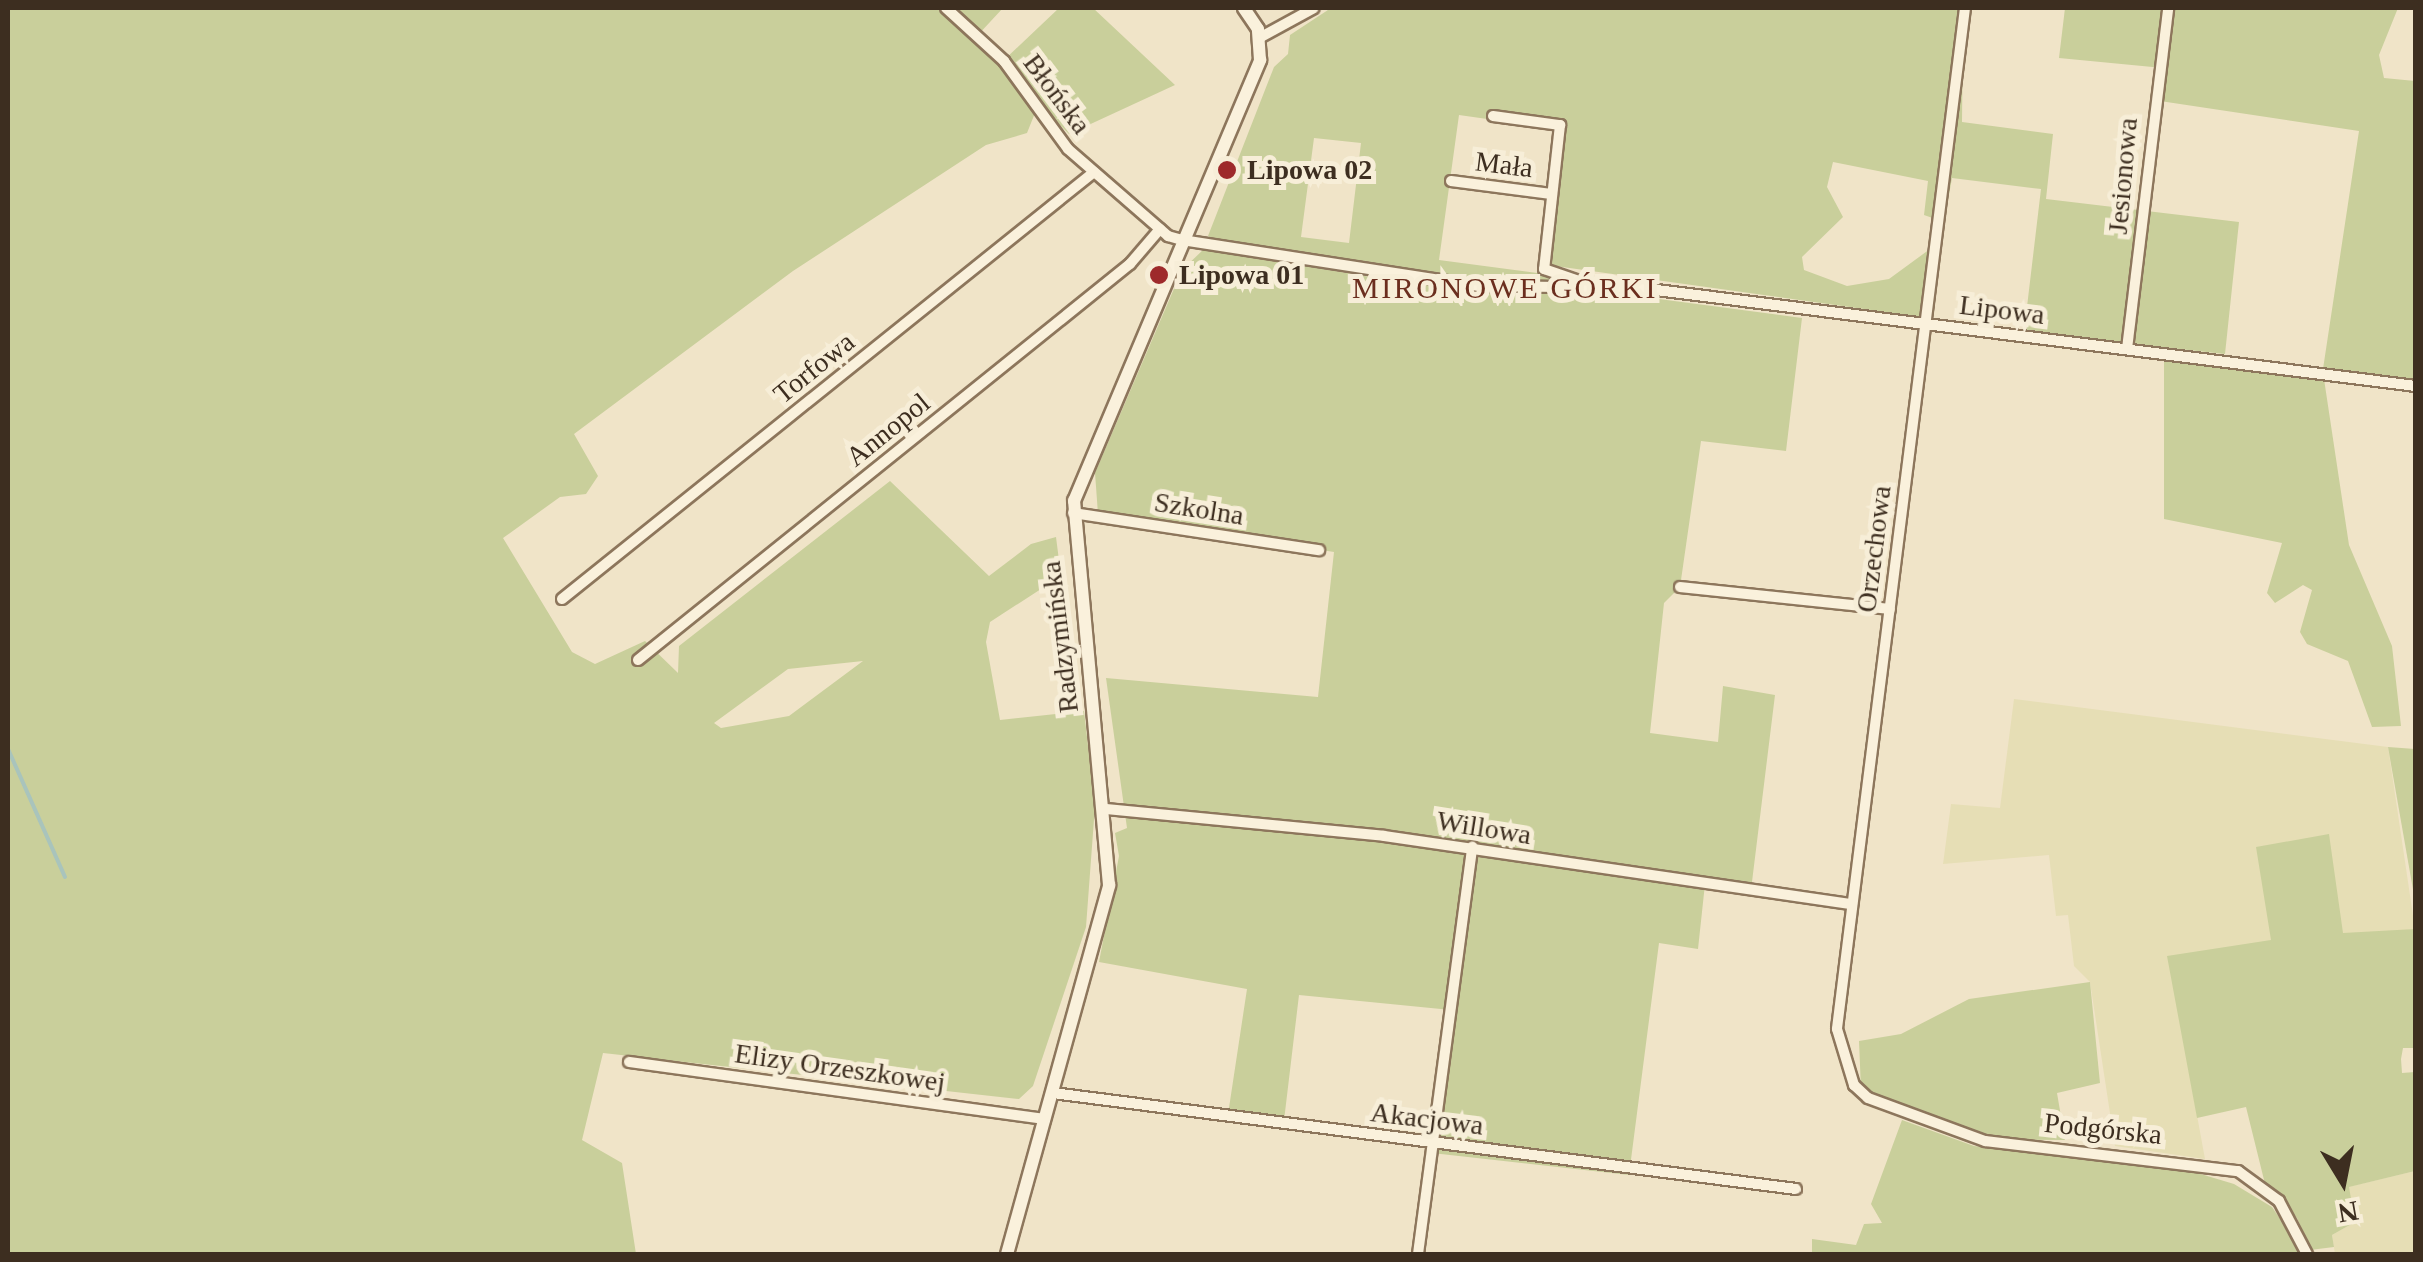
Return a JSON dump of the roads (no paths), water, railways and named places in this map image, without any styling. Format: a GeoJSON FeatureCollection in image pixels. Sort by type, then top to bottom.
{"type":"FeatureCollection","features":[{"type":"Feature","properties":{"kind":"street","name":"Błońska"},"geometry":{"type":"LineString","coordinates":[[946,8],[1004,60],[1094,172],[1160,229],[1182,240]]}},
{"type":"Feature","properties":{"kind":"street"},"geometry":{"type":"LineString","coordinates":[[1244,8],[1261,37],[1314,8]]}},
{"type":"Feature","properties":{"kind":"street","name":"Orzechowa"},"geometry":{"type":"LineString","coordinates":[[1860,1093],[1836,1016],[1965,8]]}},
{"type":"Feature","properties":{"kind":"street","name":"Jesionowa"},"geometry":{"type":"LineString","coordinates":[[2127,349],[2168,8]]}},
{"type":"Feature","properties":{"kind":"street","name":"Radzymińska"},"geometry":{"type":"LineString","coordinates":[[1007,1254],[1106,906],[1106,808],[1072,513],[1083,469],[1260,60],[1261,37]]}},
{"type":"Feature","properties":{"kind":"street","name":"Mała"},"geometry":{"type":"LineString","coordinates":[[1451,182],[1551,194],[1560,125],[1493,116]]}},
{"type":"Feature","properties":{"kind":"street","name":"Torfowa"},"geometry":{"type":"LineString","coordinates":[[562,599],[1094,172]]}},
{"type":"Feature","properties":{"kind":"street","name":"Lipowa"},"geometry":{"type":"LineString","coordinates":[[1551,194],[1544,269],[1582,282]]}},
{"type":"Feature","properties":{"kind":"street","name":"Annopol"},"geometry":{"type":"LineString","coordinates":[[638,660],[1130,264],[1160,229]]}},
{"type":"Feature","properties":{"kind":"street","name":"Lipowa"},"geometry":{"type":"LineString","coordinates":[[1182,240],[1480,286],[1582,282],[2416,386]]}},
{"type":"Feature","properties":{"kind":"street","name":"Szkolna"},"geometry":{"type":"LineString","coordinates":[[1072,513],[1319,550]]}},
{"type":"Feature","properties":{"kind":"street"},"geometry":{"type":"LineString","coordinates":[[1680,587],[1890,609]]}},
{"type":"Feature","properties":{"kind":"street","name":"Willowa"},"geometry":{"type":"LineString","coordinates":[[1106,808],[1472,848],[1852,904]]}},
{"type":"Feature","properties":{"kind":"street"},"geometry":{"type":"LineString","coordinates":[[1418,1254],[1472,848]]}},
{"type":"Feature","properties":{"kind":"street","name":"Elizy Orzeszkowej"},"geometry":{"type":"LineString","coordinates":[[630,1062],[1045,1119]]}},
{"type":"Feature","properties":{"kind":"street","name":"Akacjowa"},"geometry":{"type":"LineString","coordinates":[[1053,1093],[1796,1190]]}},
{"type":"Feature","properties":{"kind":"street","name":"Podgórska"},"geometry":{"type":"LineString","coordinates":[[1860,1093],[1985,1141],[2238,1172],[2280,1200],[2307,1254]]}},
{"type":"Feature","properties":{"kind":"waterway"},"geometry":{"type":"LineString","coordinates":[[8,749],[65,877]]}},
{"type":"Feature","properties":{"kind":"place","name":"Lipowa 02"},"geometry":{"type":"Point","coordinates":[1227,170]}},
{"type":"Feature","properties":{"kind":"place","name":"Lipowa 01"},"geometry":{"type":"Point","coordinates":[1159,275]}},
{"type":"Feature","properties":{"kind":"district","name":"MIRONOWE GÓRKI"},"geometry":{"type":"Point","coordinates":[1505,288]}}]}
